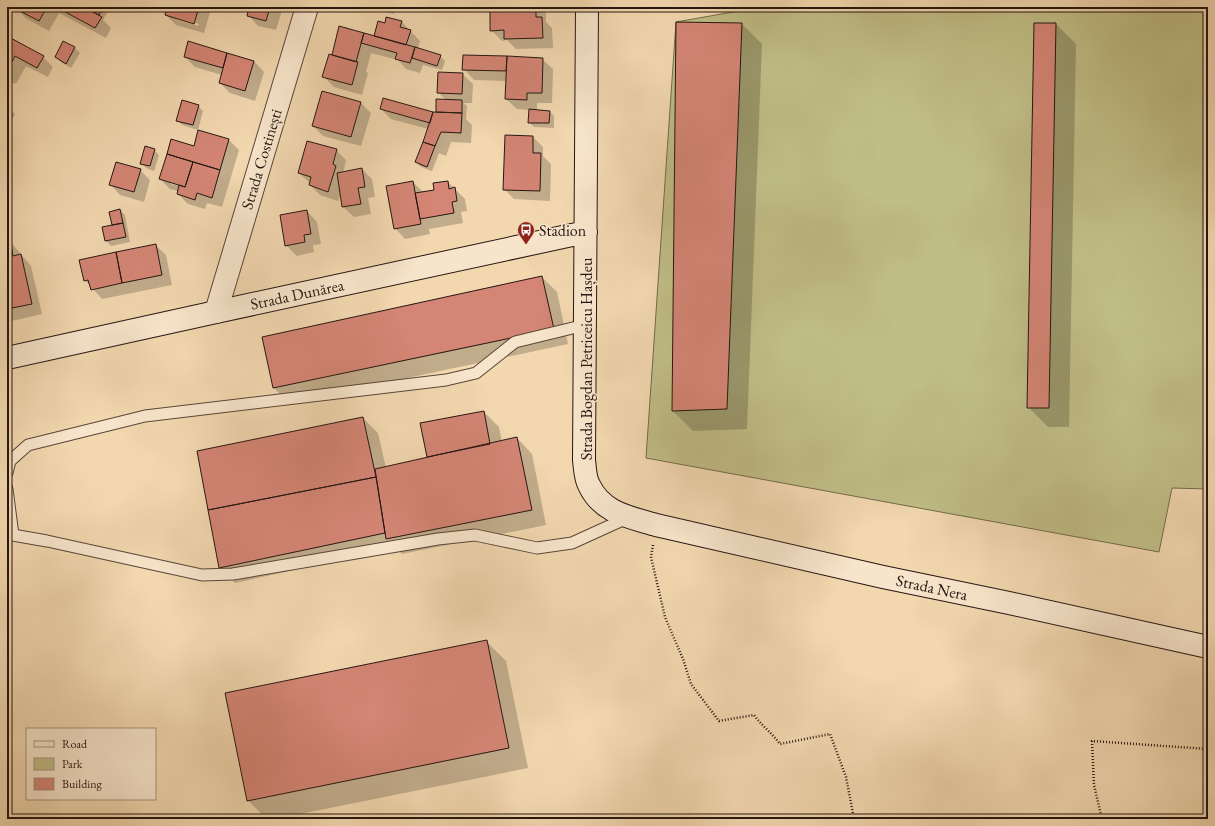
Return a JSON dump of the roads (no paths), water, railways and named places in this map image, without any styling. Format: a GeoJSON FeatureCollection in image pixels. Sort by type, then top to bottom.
{"type":"FeatureCollection","features":[{"type":"Feature","properties":{"kind":"street","name":"Strada Costinești"},"geometry":{"type":"LineString","coordinates":[[216,312],[307,7]]}},
{"type":"Feature","properties":{"kind":"street","name":"Strada Bogdan Petriceicu Hașdeu"},"geometry":{"type":"LineString","coordinates":[[587,7],[584,460],[588,484],[598,501],[612,511],[627,518],[656,525]]}},
{"type":"Feature","properties":{"kind":"street","name":"Strada Dunărea"},"geometry":{"type":"LineString","coordinates":[[7,358],[586,232]]}},
{"type":"Feature","properties":{"kind":"street","name":"Strada Nera"},"geometry":{"type":"LineString","coordinates":[[656,525],[883,577],[1208,647]]}},
{"type":"Feature","properties":{"kind":"lane"},"geometry":{"type":"LineString","coordinates":[[7,473],[10,461],[28,445],[145,416],[446,380],[476,373],[515,342],[585,325]]}},
{"type":"Feature","properties":{"kind":"lane"},"geometry":{"type":"LineString","coordinates":[[7,488],[10,534],[202,575],[233,574],[438,539],[475,535],[537,548],[572,543],[627,518]]}},
{"type":"Feature","properties":{"kind":"place","name":"Stadion"},"geometry":{"type":"Point","coordinates":[526,245]}}]}
